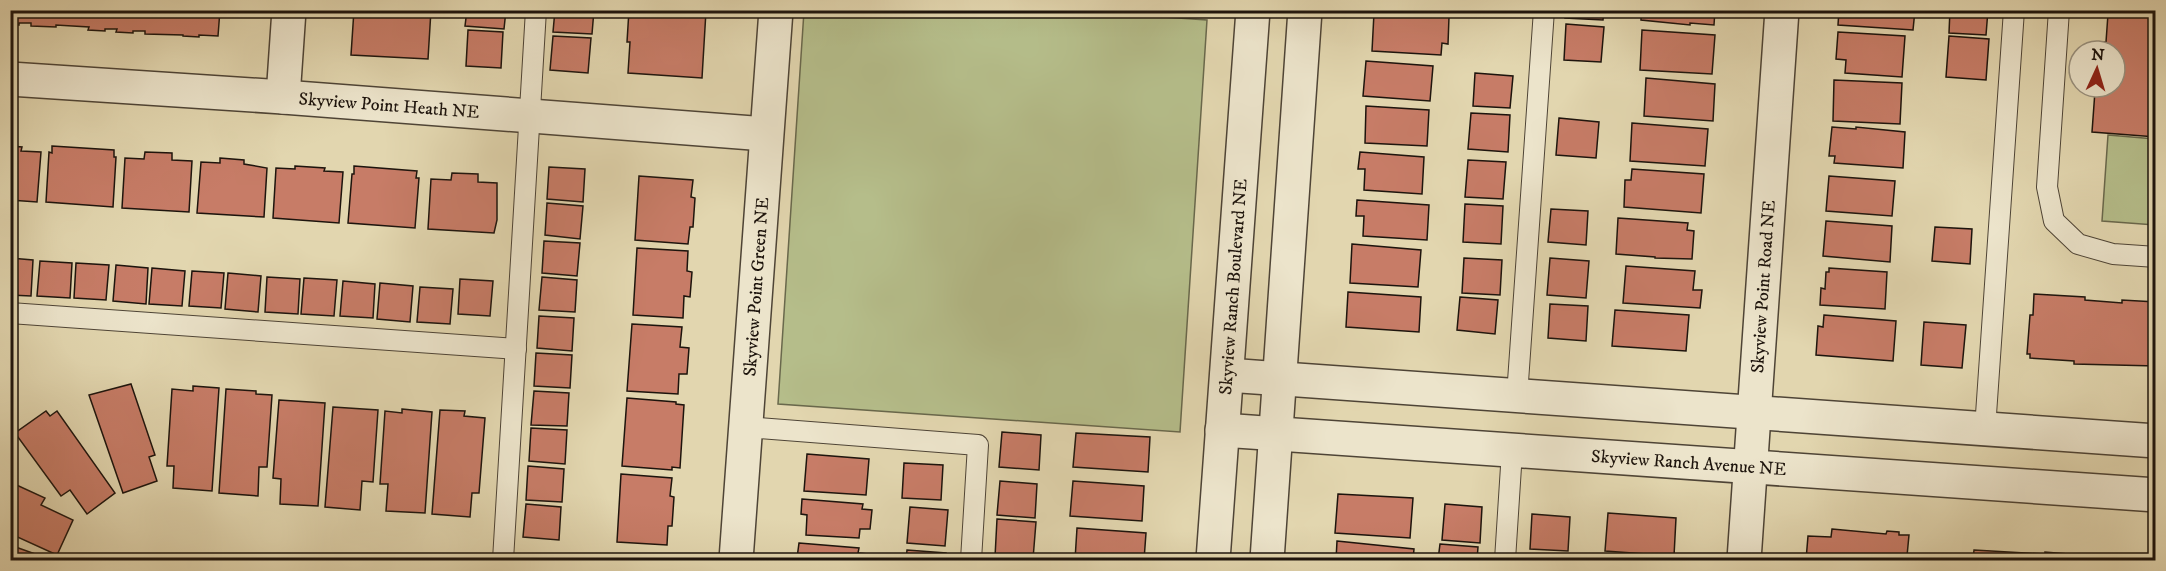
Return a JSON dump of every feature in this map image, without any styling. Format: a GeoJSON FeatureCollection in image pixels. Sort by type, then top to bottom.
{"type":"FeatureCollection","features":[{"type":"Feature","properties":{"kind":"street"},"geometry":{"type":"LineString","coordinates":[[283,97],[289,10]]}},
{"type":"Feature","properties":{"kind":"street","name":"Skyview Point Green NE"},"geometry":{"type":"LineString","coordinates":[[736,561],[776,10]]}},
{"type":"Feature","properties":{"kind":"street","name":"Skyview Ranch Boulevard NE"},"geometry":{"type":"LineString","coordinates":[[1213,561],[1253,10]]}},
{"type":"Feature","properties":{"kind":"street"},"geometry":{"type":"LineString","coordinates":[[1267,561],[1305,10]]}},
{"type":"Feature","properties":{"kind":"street","name":"Skyview Point Road NE"},"geometry":{"type":"LineString","coordinates":[[1744,561],[1782,10]]}},
{"type":"Feature","properties":{"kind":"street","name":"Skyview Point Heath NE"},"geometry":{"type":"LineString","coordinates":[[10,79],[283,97],[766,134]]}},
{"type":"Feature","properties":{"kind":"street"},"geometry":{"type":"LineString","coordinates":[[1227,375],[2156,441]]}},
{"type":"Feature","properties":{"kind":"street","name":"Skyview Ranch Avenue NE"},"geometry":{"type":"LineString","coordinates":[[1222,430],[2156,495]]}},
{"type":"Feature","properties":{"kind":"lane"},"geometry":{"type":"LineString","coordinates":[[503,561],[536,10]]}},
{"type":"Feature","properties":{"kind":"lane"},"geometry":{"type":"LineString","coordinates":[[1517,396],[1544,10]]}},
{"type":"Feature","properties":{"kind":"lane"},"geometry":{"type":"LineString","coordinates":[[1985,429],[2014,10]]}},
{"type":"Feature","properties":{"kind":"lane"},"geometry":{"type":"LineString","coordinates":[[2059,10],[2047,187],[2054,221],[2078,244],[2113,254],[2156,257]]}},
{"type":"Feature","properties":{"kind":"lane"},"geometry":{"type":"LineString","coordinates":[[10,313],[516,349]]}},
{"type":"Feature","properties":{"kind":"lane"},"geometry":{"type":"LineString","coordinates":[[746,428],[978,446],[970,561]]}},
{"type":"Feature","properties":{"kind":"lane"},"geometry":{"type":"LineString","coordinates":[[1505,561],[1512,451]]}},
{"type":"Feature","properties":{"kind":"green space"},"geometry":{"type":"Polygon","coordinates":[[[1061,10],[1207,20],[1180,432],[778,404],[804,11],[1061,10]]]}},
{"type":"Feature","properties":{"kind":"green space"},"geometry":{"type":"Polygon","coordinates":[[[2108,135],[2155,139],[2155,225],[2102,221],[2108,135]]]}},
{"type":"Feature","properties":{"kind":"building"},"geometry":{"type":"Polygon","coordinates":[[[10,10],[220,10],[218,36],[199,35],[199,37],[145,34],[145,31],[116,32],[117,29],[88,30],[89,27],[31,26],[31,23],[10,25],[10,10]]]}},
{"type":"Feature","properties":{"kind":"building"},"geometry":{"type":"Polygon","coordinates":[[[354,10],[431,10],[428,59],[351,55],[354,10]]]}},
{"type":"Feature","properties":{"kind":"building"},"geometry":{"type":"Polygon","coordinates":[[[467,10],[506,10],[504,29],[465,26],[467,10]]]}},
{"type":"Feature","properties":{"kind":"building"},"geometry":{"type":"Polygon","coordinates":[[[555,10],[594,10],[592,34],[553,32],[555,10]]]}},
{"type":"Feature","properties":{"kind":"building"},"geometry":{"type":"Polygon","coordinates":[[[629,10],[706,11],[702,78],[628,73],[629,10]]]}},
{"type":"Feature","properties":{"kind":"building"},"geometry":{"type":"Polygon","coordinates":[[[1123,10],[1182,10],[1181,15],[1123,10]]]}},
{"type":"Feature","properties":{"kind":"building"},"geometry":{"type":"Polygon","coordinates":[[[1566,10],[1604,10],[1603,20],[1565,18],[1566,10]]]}},
{"type":"Feature","properties":{"kind":"building"},"geometry":{"type":"Polygon","coordinates":[[[1641,10],[1715,10],[1714,25],[1641,20],[1641,10]]]}},
{"type":"Feature","properties":{"kind":"building"},"geometry":{"type":"Polygon","coordinates":[[[1839,10],[1915,10],[1913,30],[1838,25],[1839,10]]]}},
{"type":"Feature","properties":{"kind":"building"},"geometry":{"type":"Polygon","coordinates":[[[1950,10],[1988,10],[1986,35],[1949,33],[1950,10]]]}},
{"type":"Feature","properties":{"kind":"building"},"geometry":{"type":"Polygon","coordinates":[[[2099,10],[2156,10],[2156,137],[2092,132],[2094,99],[2127,99],[2127,39],[2106,39],[2108,14],[2099,13],[2099,10]]]}},
{"type":"Feature","properties":{"kind":"building"},"geometry":{"type":"Polygon","coordinates":[[[1374,13],[1449,17],[1448,44],[1442,43],[1441,55],[1372,51],[1374,13]]]}},
{"type":"Feature","properties":{"kind":"building"},"geometry":{"type":"Polygon","coordinates":[[[1566,24],[1604,27],[1601,62],[1564,60],[1566,24]]]}},
{"type":"Feature","properties":{"kind":"building"},"geometry":{"type":"Polygon","coordinates":[[[468,30],[503,32],[501,68],[466,66],[468,30]]]}},
{"type":"Feature","properties":{"kind":"building"},"geometry":{"type":"Polygon","coordinates":[[[1642,30],[1715,35],[1712,74],[1640,70],[1642,30]]]}},
{"type":"Feature","properties":{"kind":"building"},"geometry":{"type":"Polygon","coordinates":[[[1838,32],[1905,36],[1902,77],[1845,73],[1846,60],[1836,59],[1838,32]]]}},
{"type":"Feature","properties":{"kind":"building"},"geometry":{"type":"Polygon","coordinates":[[[553,36],[591,38],[588,73],[550,70],[553,36]]]}},
{"type":"Feature","properties":{"kind":"building"},"geometry":{"type":"Polygon","coordinates":[[[1949,36],[1989,39],[1986,80],[1946,77],[1949,36]]]}},
{"type":"Feature","properties":{"kind":"building"},"geometry":{"type":"Polygon","coordinates":[[[1366,61],[1433,66],[1430,101],[1363,96],[1366,61]]]}},
{"type":"Feature","properties":{"kind":"building"},"geometry":{"type":"Polygon","coordinates":[[[1475,73],[1513,76],[1510,108],[1473,106],[1475,73]]]}},
{"type":"Feature","properties":{"kind":"building"},"geometry":{"type":"Polygon","coordinates":[[[1646,78],[1715,84],[1713,121],[1644,116],[1646,78]]]}},
{"type":"Feature","properties":{"kind":"building"},"geometry":{"type":"Polygon","coordinates":[[[1834,80],[1902,83],[1900,124],[1833,121],[1834,80]]]}},
{"type":"Feature","properties":{"kind":"building"},"geometry":{"type":"Polygon","coordinates":[[[1366,106],[1429,110],[1427,146],[1365,143],[1366,106]]]}},
{"type":"Feature","properties":{"kind":"building"},"geometry":{"type":"Polygon","coordinates":[[[1471,113],[1510,115],[1508,152],[1468,149],[1471,113]]]}},
{"type":"Feature","properties":{"kind":"building"},"geometry":{"type":"Polygon","coordinates":[[[1559,118],[1599,122],[1596,158],[1556,155],[1559,118]]]}},
{"type":"Feature","properties":{"kind":"building"},"geometry":{"type":"Polygon","coordinates":[[[1632,123],[1708,129],[1705,166],[1630,161],[1632,123]]]}},
{"type":"Feature","properties":{"kind":"building"},"geometry":{"type":"Polygon","coordinates":[[[1832,127],[1905,132],[1903,168],[1834,163],[1835,156],[1829,156],[1832,127]]]}},
{"type":"Feature","properties":{"kind":"building"},"geometry":{"type":"Polygon","coordinates":[[[10,146],[22,147],[21,151],[41,152],[37,202],[10,200],[10,146]]]}},
{"type":"Feature","properties":{"kind":"building"},"geometry":{"type":"Polygon","coordinates":[[[52,146],[114,150],[114,157],[116,157],[113,207],[46,202],[49,152],[52,153],[52,146]]]}},
{"type":"Feature","properties":{"kind":"building"},"geometry":{"type":"Polygon","coordinates":[[[145,152],[172,153],[172,160],[192,161],[189,212],[122,208],[125,158],[144,159],[145,152]]]}},
{"type":"Feature","properties":{"kind":"building"},"geometry":{"type":"Polygon","coordinates":[[[1360,152],[1424,157],[1422,194],[1364,190],[1365,169],[1358,169],[1360,152]]]}},
{"type":"Feature","properties":{"kind":"building"},"geometry":{"type":"Polygon","coordinates":[[[220,158],[244,160],[244,164],[267,168],[264,217],[197,213],[201,162],[220,163],[220,158]]]}},
{"type":"Feature","properties":{"kind":"building"},"geometry":{"type":"Polygon","coordinates":[[[1468,160],[1506,162],[1503,199],[1465,197],[1468,160]]]}},
{"type":"Feature","properties":{"kind":"building"},"geometry":{"type":"Polygon","coordinates":[[[295,166],[343,172],[339,223],[273,218],[276,168],[295,169],[295,166]]]}},
{"type":"Feature","properties":{"kind":"building"},"geometry":{"type":"Polygon","coordinates":[[[354,166],[417,171],[416,178],[419,178],[415,228],[348,223],[354,166]]]}},
{"type":"Feature","properties":{"kind":"building"},"geometry":{"type":"Polygon","coordinates":[[[549,167],[585,169],[583,202],[547,199],[549,167]]]}},
{"type":"Feature","properties":{"kind":"building"},"geometry":{"type":"Polygon","coordinates":[[[1632,169],[1704,174],[1701,213],[1624,207],[1625,180],[1631,180],[1632,169]]]}},
{"type":"Feature","properties":{"kind":"building"},"geometry":{"type":"Polygon","coordinates":[[[452,173],[478,174],[478,182],[497,183],[497,220],[494,233],[428,229],[431,179],[451,180],[452,173]]]}},
{"type":"Feature","properties":{"kind":"building"},"geometry":{"type":"Polygon","coordinates":[[[639,176],[693,180],[691,197],[695,198],[693,227],[690,227],[688,244],[635,240],[639,176]]]}},
{"type":"Feature","properties":{"kind":"building"},"geometry":{"type":"Polygon","coordinates":[[[1829,176],[1895,181],[1892,216],[1826,211],[1829,176]]]}},
{"type":"Feature","properties":{"kind":"building"},"geometry":{"type":"Polygon","coordinates":[[[1357,200],[1429,205],[1427,240],[1363,236],[1364,216],[1356,216],[1357,200]]]}},
{"type":"Feature","properties":{"kind":"building"},"geometry":{"type":"Polygon","coordinates":[[[547,203],[583,206],[580,239],[545,235],[547,203]]]}},
{"type":"Feature","properties":{"kind":"building"},"geometry":{"type":"Polygon","coordinates":[[[1465,204],[1503,206],[1501,244],[1463,242],[1465,204]]]}},
{"type":"Feature","properties":{"kind":"building"},"geometry":{"type":"Polygon","coordinates":[[[1551,209],[1588,211],[1586,245],[1548,242],[1551,209]]]}},
{"type":"Feature","properties":{"kind":"building"},"geometry":{"type":"Polygon","coordinates":[[[1618,218],[1688,223],[1687,230],[1694,231],[1692,259],[1616,254],[1618,218]]]}},
{"type":"Feature","properties":{"kind":"building"},"geometry":{"type":"Polygon","coordinates":[[[1826,221],[1892,226],[1890,262],[1823,256],[1826,221]]]}},
{"type":"Feature","properties":{"kind":"building"},"geometry":{"type":"Polygon","coordinates":[[[1935,227],[1972,229],[1970,264],[1932,261],[1935,227]]]}},
{"type":"Feature","properties":{"kind":"building"},"geometry":{"type":"Polygon","coordinates":[[[544,241],[580,243],[577,276],[542,273],[544,241]]]}},
{"type":"Feature","properties":{"kind":"building"},"geometry":{"type":"Polygon","coordinates":[[[1352,244],[1421,250],[1418,287],[1350,283],[1352,244]]]}},
{"type":"Feature","properties":{"kind":"building"},"geometry":{"type":"Polygon","coordinates":[[[637,248],[688,251],[687,271],[692,272],[690,297],[684,296],[683,318],[633,315],[637,248]]]}},
{"type":"Feature","properties":{"kind":"building"},"geometry":{"type":"Polygon","coordinates":[[[10,258],[33,260],[31,296],[10,295],[10,258]]]}},
{"type":"Feature","properties":{"kind":"building"},"geometry":{"type":"Polygon","coordinates":[[[1464,258],[1502,260],[1500,295],[1462,293],[1464,258]]]}},
{"type":"Feature","properties":{"kind":"building"},"geometry":{"type":"Polygon","coordinates":[[[1550,258],[1589,261],[1586,298],[1547,295],[1550,258]]]}},
{"type":"Feature","properties":{"kind":"building"},"geometry":{"type":"Polygon","coordinates":[[[40,261],[72,263],[70,298],[37,296],[40,261]]]}},
{"type":"Feature","properties":{"kind":"building"},"geometry":{"type":"Polygon","coordinates":[[[76,263],[109,265],[106,300],[74,298],[76,263]]]}},
{"type":"Feature","properties":{"kind":"building"},"geometry":{"type":"Polygon","coordinates":[[[116,265],[148,268],[146,304],[113,301],[116,265]]]}},
{"type":"Feature","properties":{"kind":"building"},"geometry":{"type":"Polygon","coordinates":[[[1626,266],[1695,271],[1693,290],[1702,290],[1700,308],[1623,303],[1626,266]]]}},
{"type":"Feature","properties":{"kind":"building"},"geometry":{"type":"Polygon","coordinates":[[[152,268],[185,271],[182,306],[149,304],[152,268]]]}},
{"type":"Feature","properties":{"kind":"building"},"geometry":{"type":"Polygon","coordinates":[[[1829,268],[1887,272],[1885,309],[1820,305],[1821,288],[1825,289],[1826,272],[1829,272],[1829,268]]]}},
{"type":"Feature","properties":{"kind":"building"},"geometry":{"type":"Polygon","coordinates":[[[192,271],[224,273],[221,308],[189,306],[192,271]]]}},
{"type":"Feature","properties":{"kind":"building"},"geometry":{"type":"Polygon","coordinates":[[[228,273],[261,276],[258,312],[225,309],[228,273]]]}},
{"type":"Feature","properties":{"kind":"building"},"geometry":{"type":"Polygon","coordinates":[[[267,277],[300,279],[298,314],[265,312],[267,277]]]}},
{"type":"Feature","properties":{"kind":"building"},"geometry":{"type":"Polygon","coordinates":[[[542,277],[577,280],[575,312],[539,310],[542,277]]]}},
{"type":"Feature","properties":{"kind":"building"},"geometry":{"type":"Polygon","coordinates":[[[304,278],[337,280],[334,316],[301,314],[304,278]]]}},
{"type":"Feature","properties":{"kind":"building"},"geometry":{"type":"Polygon","coordinates":[[[460,279],[493,281],[490,316],[458,314],[460,279]]]}},
{"type":"Feature","properties":{"kind":"building"},"geometry":{"type":"Polygon","coordinates":[[[343,281],[375,284],[373,318],[340,316],[343,281]]]}},
{"type":"Feature","properties":{"kind":"building"},"geometry":{"type":"Polygon","coordinates":[[[380,283],[413,286],[410,322],[377,319],[380,283]]]}},
{"type":"Feature","properties":{"kind":"building"},"geometry":{"type":"Polygon","coordinates":[[[420,287],[453,289],[450,324],[417,322],[420,287]]]}},
{"type":"Feature","properties":{"kind":"building"},"geometry":{"type":"Polygon","coordinates":[[[1348,292],[1421,297],[1419,332],[1346,327],[1348,292]]]}},
{"type":"Feature","properties":{"kind":"building"},"geometry":{"type":"Polygon","coordinates":[[[2034,294],[2085,297],[2085,300],[2122,303],[2122,300],[2156,302],[2156,366],[2074,364],[2074,361],[2030,358],[2030,354],[2027,354],[2034,294]]]}},
{"type":"Feature","properties":{"kind":"building"},"geometry":{"type":"Polygon","coordinates":[[[1460,297],[1498,300],[1495,334],[1457,330],[1460,297]]]}},
{"type":"Feature","properties":{"kind":"building"},"geometry":{"type":"Polygon","coordinates":[[[1550,304],[1588,306],[1586,341],[1548,338],[1550,304]]]}},
{"type":"Feature","properties":{"kind":"building"},"geometry":{"type":"Polygon","coordinates":[[[1615,310],[1689,315],[1686,351],[1612,346],[1615,310]]]}},
{"type":"Feature","properties":{"kind":"building"},"geometry":{"type":"Polygon","coordinates":[[[1824,315],[1896,321],[1893,361],[1816,355],[1818,326],[1823,327],[1824,315]]]}},
{"type":"Feature","properties":{"kind":"building"},"geometry":{"type":"Polygon","coordinates":[[[539,316],[574,318],[572,351],[537,348],[539,316]]]}},
{"type":"Feature","properties":{"kind":"building"},"geometry":{"type":"Polygon","coordinates":[[[1924,322],[1966,325],[1962,368],[1921,365],[1924,322]]]}},
{"type":"Feature","properties":{"kind":"building"},"geometry":{"type":"Polygon","coordinates":[[[632,324],[682,327],[680,347],[689,348],[687,374],[679,374],[678,394],[627,391],[632,324]]]}},
{"type":"Feature","properties":{"kind":"building"},"geometry":{"type":"Polygon","coordinates":[[[536,353],[572,355],[570,388],[534,386],[536,353]]]}},
{"type":"Feature","properties":{"kind":"building"},"geometry":{"type":"Polygon","coordinates":[[[131,384],[155,455],[149,457],[157,481],[123,493],[89,395],[131,384]]]}},
{"type":"Feature","properties":{"kind":"building"},"geometry":{"type":"Polygon","coordinates":[[[193,386],[219,388],[212,491],[173,488],[174,466],[167,466],[172,389],[193,391],[193,386]]]}},
{"type":"Feature","properties":{"kind":"building"},"geometry":{"type":"Polygon","coordinates":[[[226,389],[256,391],[256,394],[272,395],[267,467],[259,467],[258,496],[219,493],[226,389]]]}},
{"type":"Feature","properties":{"kind":"building"},"geometry":{"type":"Polygon","coordinates":[[[534,391],[569,393],[567,426],[531,425],[534,391]]]}},
{"type":"Feature","properties":{"kind":"building"},"geometry":{"type":"Polygon","coordinates":[[[627,398],[676,402],[676,404],[684,405],[680,468],[672,467],[672,470],[622,466],[627,398]]]}},
{"type":"Feature","properties":{"kind":"building"},"geometry":{"type":"Polygon","coordinates":[[[279,400],[325,403],[318,506],[280,504],[281,479],[273,478],[279,400]]]}},
{"type":"Feature","properties":{"kind":"building"},"geometry":{"type":"Polygon","coordinates":[[[333,407],[378,410],[373,482],[362,481],[360,510],[325,507],[333,407]]]}},
{"type":"Feature","properties":{"kind":"building"},"geometry":{"type":"Polygon","coordinates":[[[402,409],[432,412],[425,513],[386,511],[388,484],[380,484],[385,411],[402,413],[402,409]]]}},
{"type":"Feature","properties":{"kind":"building"},"geometry":{"type":"Polygon","coordinates":[[[440,410],[465,411],[464,416],[485,418],[479,493],[472,493],[470,517],[432,514],[440,410]]]}},
{"type":"Feature","properties":{"kind":"building"},"geometry":{"type":"Polygon","coordinates":[[[46,411],[50,416],[57,411],[115,493],[87,514],[70,490],[61,496],[15,433],[46,411]]]}},
{"type":"Feature","properties":{"kind":"building"},"geometry":{"type":"Polygon","coordinates":[[[531,428],[567,430],[565,464],[529,461],[531,428]]]}},
{"type":"Feature","properties":{"kind":"building"},"geometry":{"type":"Polygon","coordinates":[[[1002,432],[1041,435],[1039,470],[999,467],[1002,432]]]}},
{"type":"Feature","properties":{"kind":"building"},"geometry":{"type":"Polygon","coordinates":[[[1076,433],[1150,437],[1148,472],[1073,467],[1076,433]]]}},
{"type":"Feature","properties":{"kind":"building"},"geometry":{"type":"Polygon","coordinates":[[[807,454],[869,459],[866,495],[804,491],[807,454]]]}},
{"type":"Feature","properties":{"kind":"building"},"geometry":{"type":"Polygon","coordinates":[[[904,463],[943,465],[941,500],[902,498],[904,463]]]}},
{"type":"Feature","properties":{"kind":"building"},"geometry":{"type":"Polygon","coordinates":[[[528,466],[564,469],[562,502],[526,500],[528,466]]]}},
{"type":"Feature","properties":{"kind":"building"},"geometry":{"type":"Polygon","coordinates":[[[621,474],[672,478],[670,496],[674,497],[672,526],[668,526],[667,545],[617,542],[621,474]]]}},
{"type":"Feature","properties":{"kind":"building"},"geometry":{"type":"Polygon","coordinates":[[[1000,481],[1037,484],[1035,518],[997,515],[1000,481]]]}},
{"type":"Feature","properties":{"kind":"building"},"geometry":{"type":"Polygon","coordinates":[[[1073,481],[1144,486],[1142,521],[1070,516],[1073,481]]]}},
{"type":"Feature","properties":{"kind":"building"},"geometry":{"type":"Polygon","coordinates":[[[10,482],[45,498],[41,505],[73,520],[57,555],[13,535],[15,532],[10,530],[10,482]]]}},
{"type":"Feature","properties":{"kind":"building"},"geometry":{"type":"Polygon","coordinates":[[[1338,494],[1413,498],[1410,538],[1335,533],[1338,494]]]}},
{"type":"Feature","properties":{"kind":"building"},"geometry":{"type":"Polygon","coordinates":[[[802,499],[863,504],[862,509],[872,510],[870,529],[860,529],[859,538],[806,535],[807,515],[801,514],[802,499]]]}},
{"type":"Feature","properties":{"kind":"building"},"geometry":{"type":"Polygon","coordinates":[[[526,504],[561,507],[559,540],[523,537],[526,504]]]}},
{"type":"Feature","properties":{"kind":"building"},"geometry":{"type":"Polygon","coordinates":[[[1445,504],[1482,507],[1480,543],[1442,540],[1445,504]]]}},
{"type":"Feature","properties":{"kind":"building"},"geometry":{"type":"Polygon","coordinates":[[[910,507],[948,510],[945,546],[907,543],[910,507]]]}},
{"type":"Feature","properties":{"kind":"building"},"geometry":{"type":"Polygon","coordinates":[[[1608,513],[1676,518],[1674,556],[1605,551],[1608,513]]]}},
{"type":"Feature","properties":{"kind":"building"},"geometry":{"type":"Polygon","coordinates":[[[1532,514],[1570,517],[1568,551],[1530,549],[1532,514]]]}},
{"type":"Feature","properties":{"kind":"building"},"geometry":{"type":"Polygon","coordinates":[[[997,519],[1036,522],[1033,559],[995,557],[997,519]]]}},
{"type":"Feature","properties":{"kind":"building"},"geometry":{"type":"Polygon","coordinates":[[[1077,528],[1146,533],[1144,560],[1075,560],[1077,528]]]}},
{"type":"Feature","properties":{"kind":"building"},"geometry":{"type":"Polygon","coordinates":[[[1832,529],[1886,534],[1887,531],[1909,535],[1907,556],[1911,556],[1911,560],[1806,560],[1808,536],[1831,537],[1832,529]]]}},
{"type":"Feature","properties":{"kind":"building"},"geometry":{"type":"Polygon","coordinates":[[[1337,541],[1414,549],[1413,560],[1336,560],[1337,541]]]}},
{"type":"Feature","properties":{"kind":"building"},"geometry":{"type":"Polygon","coordinates":[[[799,543],[859,548],[858,553],[868,554],[867,560],[804,560],[797,558],[799,543]]]}},
{"type":"Feature","properties":{"kind":"building"},"geometry":{"type":"Polygon","coordinates":[[[1440,544],[1478,547],[1477,560],[1438,560],[1440,544]]]}},
{"type":"Feature","properties":{"kind":"building"},"geometry":{"type":"Polygon","coordinates":[[[10,545],[52,560],[10,560],[10,545]]]}},
{"type":"Feature","properties":{"kind":"building"},"geometry":{"type":"Polygon","coordinates":[[[907,550],[946,553],[946,560],[906,560],[907,550]]]}},
{"type":"Feature","properties":{"kind":"building"},"geometry":{"type":"Polygon","coordinates":[[[1974,550],[2045,554],[2045,552],[2143,560],[1973,560],[1974,550]]]}},
{"type":"Feature","properties":{"kind":"building"},"geometry":{"type":"Polygon","coordinates":[[[1529,554],[1568,556],[1567,560],[1529,560],[1529,554]]]}}]}
